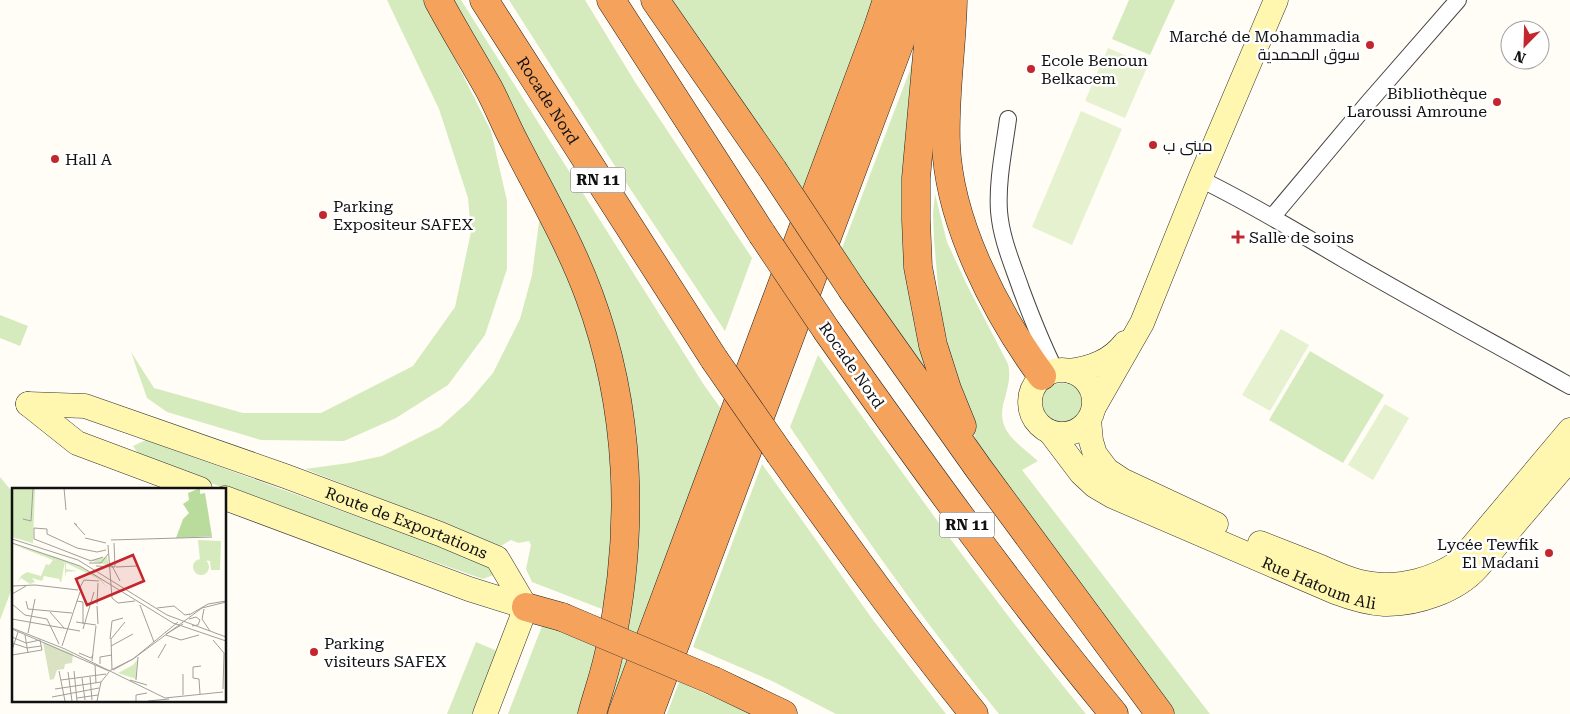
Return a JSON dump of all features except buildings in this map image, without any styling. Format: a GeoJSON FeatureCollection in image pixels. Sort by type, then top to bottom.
{"type":"FeatureCollection","features":[{"type":"Feature","properties":{"kind":"highway"},"geometry":{"type":"LineString","coordinates":[[438,0],[490,91],[513,139],[552,211],[590,297],[611,371],[621,420],[626,507],[625,539],[610,648],[592,714]]}},
{"type":"Feature","properties":{"kind":"highway","name":"Rocade Nord"},"geometry":{"type":"LineString","coordinates":[[484,0],[714,359],[874,584],[974,714]]}},
{"type":"Feature","properties":{"kind":"highway","name":"Rocade Nord"},"geometry":{"type":"LineString","coordinates":[[611,0],[827,331],[986,550],[1114,714]]}},
{"type":"Feature","properties":{"kind":"highway"},"geometry":{"type":"LineString","coordinates":[[655,0],[773,170],[853,291],[980,469],[1160,714]]}},
{"type":"Feature","properties":{"kind":"highway"},"geometry":{"type":"LineString","coordinates":[[622,714],[887,0]]}},
{"type":"Feature","properties":{"kind":"highway"},"geometry":{"type":"LineString","coordinates":[[649,714],[904,31],[913,0]]}},
{"type":"Feature","properties":{"kind":"highway"},"geometry":{"type":"LineString","coordinates":[[932,0],[916,178],[918,267],[933,345],[947,390],[980,469]]}},
{"type":"Feature","properties":{"kind":"highway"},"geometry":{"type":"LineString","coordinates":[[953,0],[946,144],[953,196],[965,232],[989,290],[1017,340],[1056,372]]}},
{"type":"Feature","properties":{"kind":"highway"},"geometry":{"type":"LineString","coordinates":[[526,607],[562,617],[714,682],[783,714]]}},
{"type":"Feature","properties":{"kind":"street"},"geometry":{"type":"LineString","coordinates":[[1142,323],[1119,351],[1103,362],[1087,369],[1056,372],[1034,384],[1030,395],[1030,407],[1033,418],[1041,427],[1050,432],[1072,433],[1082,428],[1092,414],[1142,323],[1200,179],[1276,0]]}},
{"type":"Feature","properties":{"kind":"street"},"geometry":{"type":"LineString","coordinates":[[1273,216],[1458,0]]}},
{"type":"Feature","properties":{"kind":"street"},"geometry":{"type":"LineString","coordinates":[[1008,119],[999,193],[1001,228],[1029,309],[1056,372]]}},
{"type":"Feature","properties":{"kind":"street"},"geometry":{"type":"LineString","coordinates":[[1200,179],[1273,216],[1346,260],[1570,386]]}},
{"type":"Feature","properties":{"kind":"street"},"geometry":{"type":"LineString","coordinates":[[1056,372],[1079,375],[1087,381],[1092,389],[1094,398],[1092,414]]}},
{"type":"Feature","properties":{"kind":"street","name":"Route de Exportations"},"geometry":{"type":"LineString","coordinates":[[197,488],[77,443],[47,411],[85,406],[303,483],[440,534],[497,558],[526,607]]}},
{"type":"Feature","properties":{"kind":"street","name":"Rue Hatoum Ali"},"geometry":{"type":"LineString","coordinates":[[1092,414],[1091,441],[1095,454],[1106,470],[1122,480],[1226,529],[1331,571],[1371,584],[1396,585],[1432,577],[1459,562],[1570,430]]}},
{"type":"Feature","properties":{"kind":"street"},"geometry":{"type":"LineString","coordinates":[[117,458],[130,421]]}},
{"type":"Feature","properties":{"kind":"street","name":"Rue Hatoum Ali"},"geometry":{"type":"LineString","coordinates":[[1050,432],[1081,473],[1096,486],[1112,496],[1335,592],[1353,599],[1383,604],[1397,604],[1437,595],[1462,583],[1478,567],[1570,459]]}},
{"type":"Feature","properties":{"kind":"street"},"geometry":{"type":"LineString","coordinates":[[226,498],[469,589],[526,607],[485,714]]}},
{"type":"Feature","properties":{"kind":"green space"},"geometry":{"type":"Polygon","coordinates":[[[387,0],[425,0],[491,131],[507,201],[507,269],[485,335],[448,385],[396,418],[344,441],[261,440],[167,412],[147,398],[131,352],[154,388],[243,413],[321,413],[413,366],[455,307],[471,232],[468,198],[439,109],[387,0]]]}},
{"type":"Feature","properties":{"kind":"green space"},"geometry":{"type":"Polygon","coordinates":[[[453,0],[461,0],[704,385],[724,413],[612,714],[603,714],[632,426],[453,0]]]}},
{"type":"Feature","properties":{"kind":"green space"},"geometry":{"type":"Polygon","coordinates":[[[509,0],[585,0],[635,82],[752,258],[725,331],[613,163],[509,0]]]}},
{"type":"Feature","properties":{"kind":"green space"},"geometry":{"type":"Polygon","coordinates":[[[667,0],[877,0],[805,198],[667,0]]]}},
{"type":"Feature","properties":{"kind":"green space"},"geometry":{"type":"Polygon","coordinates":[[[1129,0],[1175,0],[1150,55],[1112,39],[1129,0]]]}},
{"type":"Feature","properties":{"kind":"green space"},"geometry":{"type":"Polygon","coordinates":[[[920,18],[909,277],[914,323],[931,393],[839,256],[910,70],[920,18]]]}},
{"type":"Feature","properties":{"kind":"green space"},"geometry":{"type":"Polygon","coordinates":[[[1108,48],[1148,65],[1125,118],[1085,101],[1108,48]]]}},
{"type":"Feature","properties":{"kind":"green space"},"geometry":{"type":"Polygon","coordinates":[[[1081,111],[1122,129],[1072,245],[1032,227],[1081,111]]]}},
{"type":"Feature","properties":{"kind":"green space"},"geometry":{"type":"Polygon","coordinates":[[[935,194],[947,242],[1008,364],[1009,381],[1002,409],[1002,419],[1009,434],[1015,441],[1038,461],[1022,470],[1210,714],[1166,714],[977,443],[955,374],[940,310],[934,239],[933,213],[935,194]]]}},
{"type":"Feature","properties":{"kind":"green space"},"geometry":{"type":"Polygon","coordinates":[[[547,221],[592,325],[616,472],[607,611],[532,582],[526,569],[531,545],[529,541],[518,543],[511,540],[501,546],[305,469],[382,456],[440,427],[469,401],[493,373],[520,319],[532,275],[539,222],[547,221]]]}},
{"type":"Feature","properties":{"kind":"green space"},"geometry":{"type":"Polygon","coordinates":[[[0,315],[28,326],[20,346],[0,338],[0,315]]]}},
{"type":"Feature","properties":{"kind":"green space"},"geometry":{"type":"Polygon","coordinates":[[[1281,329],[1309,345],[1270,411],[1242,395],[1281,329]]]}},
{"type":"Feature","properties":{"kind":"green space"},"geometry":{"type":"Polygon","coordinates":[[[1310,351],[1384,395],[1343,463],[1269,420],[1310,351]]]}},
{"type":"Feature","properties":{"kind":"green space"},"geometry":{"type":"Polygon","coordinates":[[[818,355],[982,582],[1086,714],[999,714],[917,609],[790,427],[818,355]]]}},
{"type":"Feature","properties":{"kind":"green space"},"geometry":{"type":"Polygon","coordinates":[[[1066,383],[1074,386],[1080,392],[1083,404],[1080,416],[1074,422],[1058,425],[1050,422],[1044,416],[1041,400],[1044,392],[1050,386],[1066,383]]]}},
{"type":"Feature","properties":{"kind":"green space"},"geometry":{"type":"Polygon","coordinates":[[[1385,404],[1409,418],[1373,480],[1348,465],[1385,404]]]}},
{"type":"Feature","properties":{"kind":"green space"},"geometry":{"type":"Polygon","coordinates":[[[146,440],[488,564],[496,574],[483,579],[142,459],[133,446],[146,440]]]}},
{"type":"Feature","properties":{"kind":"green space"},"geometry":{"type":"Polygon","coordinates":[[[762,464],[873,620],[946,714],[836,714],[772,681],[693,647],[762,464]]]}},
{"type":"Feature","properties":{"kind":"green space"},"geometry":{"type":"Polygon","coordinates":[[[0,477],[12,492],[12,588],[0,620],[0,477]]]}},
{"type":"Feature","properties":{"kind":"green space"},"geometry":{"type":"Polygon","coordinates":[[[542,626],[557,630],[600,648],[582,714],[508,714],[542,626]]]}},
{"type":"Feature","properties":{"kind":"green space"},"geometry":{"type":"Polygon","coordinates":[[[476,642],[497,651],[472,714],[447,714],[476,642]]]}},
{"type":"Feature","properties":{"kind":"green space"},"geometry":{"type":"Polygon","coordinates":[[[679,682],[708,695],[710,690],[758,714],[667,714],[679,682]]]}},
{"type":"Feature","properties":{"kind":"place","name":"Marché de Mohammadia سوق المحمدية"},"geometry":{"type":"Point","coordinates":[1370,45]}},
{"type":"Feature","properties":{"kind":"place","name":"Ecole Benoun Belkacem"},"geometry":{"type":"Point","coordinates":[1031,69]}},
{"type":"Feature","properties":{"kind":"place","name":"Bibliothèque Laroussi Amroune"},"geometry":{"type":"Point","coordinates":[1497,102]}},
{"type":"Feature","properties":{"kind":"place","name":"مبنى ب"},"geometry":{"type":"Point","coordinates":[1153,145]}},
{"type":"Feature","properties":{"kind":"place","name":"Hall A"},"geometry":{"type":"Point","coordinates":[55,159]}},
{"type":"Feature","properties":{"kind":"place","name":"Parking Expositeur SAFEX"},"geometry":{"type":"Point","coordinates":[323,215]}},
{"type":"Feature","properties":{"kind":"place","name":"Salle de soins"},"geometry":{"type":"Point","coordinates":[1238,237]}},
{"type":"Feature","properties":{"kind":"place","name":"Lycée Tewfik El Madani"},"geometry":{"type":"Point","coordinates":[1549,553]}},
{"type":"Feature","properties":{"kind":"place","name":"Parking visiteurs SAFEX"},"geometry":{"type":"Point","coordinates":[314,652]}}]}
